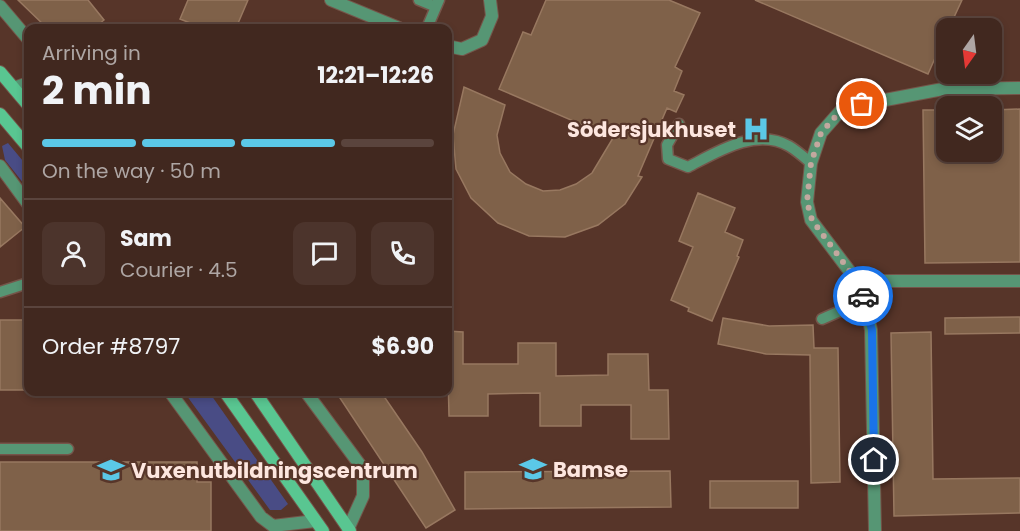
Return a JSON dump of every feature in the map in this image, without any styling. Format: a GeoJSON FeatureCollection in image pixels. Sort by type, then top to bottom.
{"type":"FeatureCollection","features":[{"type":"Feature","properties":{"kind":"main road"},"geometry":{"type":"LineString","coordinates":[[0,72],[24,100]]}},
{"type":"Feature","properties":{"kind":"main road"},"geometry":{"type":"LineString","coordinates":[[0,114],[24,142]]}},
{"type":"Feature","properties":{"kind":"main road"},"geometry":{"type":"LineString","coordinates":[[228,396],[319,526]]}},
{"type":"Feature","properties":{"kind":"main road"},"geometry":{"type":"LineString","coordinates":[[258,396],[349,530]]}},
{"type":"Feature","properties":{"kind":"street"},"geometry":{"type":"LineString","coordinates":[[331,0],[389,24]]}},
{"type":"Feature","properties":{"kind":"street"},"geometry":{"type":"LineString","coordinates":[[452,47],[462,49],[482,40],[492,16],[490,0]]}},
{"type":"Feature","properties":{"kind":"street"},"geometry":{"type":"LineString","coordinates":[[0,6],[24,34]]}},
{"type":"Feature","properties":{"kind":"street"},"geometry":{"type":"LineString","coordinates":[[14,88],[24,84]]}},
{"type":"Feature","properties":{"kind":"street"},"geometry":{"type":"LineString","coordinates":[[875,531],[872,330],[865,300],[857,281],[812,220],[807,202],[811,163],[821,133],[843,108],[944,89],[1020,88]]}},
{"type":"Feature","properties":{"kind":"street"},"geometry":{"type":"LineString","coordinates":[[0,166],[24,199]]}},
{"type":"Feature","properties":{"kind":"street"},"geometry":{"type":"LineString","coordinates":[[857,281],[1020,281]]}},
{"type":"Feature","properties":{"kind":"street"},"geometry":{"type":"LineString","coordinates":[[173,396],[261,517],[273,526],[319,526]]}},
{"type":"Feature","properties":{"kind":"street"},"geometry":{"type":"LineString","coordinates":[[309,396],[363,469],[363,496],[349,530]]}},
{"type":"Feature","properties":{"kind":"lane"},"geometry":{"type":"LineString","coordinates":[[419,0],[437,4],[429,24]]}},
{"type":"Feature","properties":{"kind":"lane"},"geometry":{"type":"LineString","coordinates":[[679,124],[666,145],[668,159],[688,167],[730,146],[748,141],[771,140],[788,145],[811,163]]}},
{"type":"Feature","properties":{"kind":"lane"},"geometry":{"type":"LineString","coordinates":[[0,292],[24,284]]}},
{"type":"Feature","properties":{"kind":"lane"},"geometry":{"type":"LineString","coordinates":[[822,319],[865,300]]}},
{"type":"Feature","properties":{"kind":"lane"},"geometry":{"type":"LineString","coordinates":[[0,449],[68,449]]}},
{"type":"Feature","properties":{"kind":"shaded area"},"geometry":{"type":"Polygon","coordinates":[[[8,143],[24,162],[24,184],[5,160],[2,146],[8,143]]]}},
{"type":"Feature","properties":{"kind":"shaded area"},"geometry":{"type":"Polygon","coordinates":[[[187,396],[212,396],[288,504],[281,510],[270,510],[187,396]]]}},
{"type":"Feature","properties":{"kind":"building"},"geometry":{"type":"Polygon","coordinates":[[[18,0],[88,0],[104,20],[99,24],[43,24],[18,0]]]}},
{"type":"Feature","properties":{"kind":"building"},"geometry":{"type":"Polygon","coordinates":[[[188,0],[248,0],[238,24],[193,24],[180,19],[188,0]]]}},
{"type":"Feature","properties":{"kind":"building"},"geometry":{"type":"Polygon","coordinates":[[[546,0],[669,0],[700,13],[675,67],[682,71],[674,91],[684,95],[676,112],[667,108],[638,176],[642,177],[625,204],[598,225],[565,237],[529,236],[498,223],[471,198],[456,169],[453,135],[464,87],[505,105],[497,135],[500,153],[510,172],[526,184],[543,191],[560,190],[576,184],[592,173],[613,138],[499,89],[523,32],[531,35],[546,0]]]}},
{"type":"Feature","properties":{"kind":"building"},"geometry":{"type":"Polygon","coordinates":[[[755,0],[962,0],[954,18],[936,18],[936,56],[928,74],[755,0]]]}},
{"type":"Feature","properties":{"kind":"building"},"geometry":{"type":"Polygon","coordinates":[[[1020,109],[1020,262],[925,263],[923,110],[936,110],[936,162],[1002,162],[1002,110],[1020,109]]]}},
{"type":"Feature","properties":{"kind":"building"},"geometry":{"type":"Polygon","coordinates":[[[698,193],[735,208],[725,232],[743,240],[737,256],[739,257],[712,321],[688,311],[689,308],[671,300],[693,247],[679,241],[698,193]]]}},
{"type":"Feature","properties":{"kind":"building"},"geometry":{"type":"Polygon","coordinates":[[[0,198],[24,228],[0,247],[0,198]]]}},
{"type":"Feature","properties":{"kind":"building"},"geometry":{"type":"Polygon","coordinates":[[[1020,317],[1020,333],[945,334],[945,318],[1020,317]]]}},
{"type":"Feature","properties":{"kind":"building"},"geometry":{"type":"Polygon","coordinates":[[[723,318],[769,326],[813,325],[814,348],[838,348],[840,482],[811,483],[810,355],[766,354],[718,344],[723,318]]]}},
{"type":"Feature","properties":{"kind":"building"},"geometry":{"type":"Polygon","coordinates":[[[0,320],[24,320],[24,390],[0,390],[0,320]]]}},
{"type":"Feature","properties":{"kind":"building"},"geometry":{"type":"Polygon","coordinates":[[[452,331],[463,332],[463,364],[518,364],[518,343],[556,343],[556,376],[608,375],[608,354],[648,354],[649,390],[668,390],[669,439],[631,439],[631,405],[581,405],[581,426],[540,426],[540,393],[488,394],[488,416],[449,416],[449,396],[452,396],[452,331]]]}},
{"type":"Feature","properties":{"kind":"building"},"geometry":{"type":"Polygon","coordinates":[[[931,332],[933,479],[1020,478],[1020,513],[894,516],[891,333],[931,332]]]}},
{"type":"Feature","properties":{"kind":"building"},"geometry":{"type":"Polygon","coordinates":[[[339,396],[384,396],[422,452],[455,510],[426,528],[339,396]]]}},
{"type":"Feature","properties":{"kind":"building"},"geometry":{"type":"Polygon","coordinates":[[[0,462],[197,462],[197,482],[211,482],[211,531],[0,531],[0,462]]]}},
{"type":"Feature","properties":{"kind":"building"},"geometry":{"type":"Polygon","coordinates":[[[670,471],[671,507],[465,509],[465,472],[670,471]]]}},
{"type":"Feature","properties":{"kind":"building"},"geometry":{"type":"Polygon","coordinates":[[[710,481],[798,481],[798,508],[710,508],[710,481]]]}},
{"type":"Feature","properties":{"kind":"way so far"},"geometry":{"type":"LineString","coordinates":[[862,104],[843,108],[821,133],[811,163],[807,202],[812,220],[857,281],[863,296]]}},
{"type":"Feature","properties":{"kind":"place","name":"Södersjukhuset"},"geometry":{"type":"Point","coordinates":[756,129]}},
{"type":"Feature","properties":{"kind":"place","name":"Bamse"},"geometry":{"type":"Point","coordinates":[533,469]}},
{"type":"Feature","properties":{"kind":"place","name":"Vuxenutbildningscentrum"},"geometry":{"type":"Point","coordinates":[111,470]}},
{"type":"Feature","properties":{"kind":"route"},"geometry":{"type":"LineString","coordinates":[[863,296],[872,330],[874,460]]}}]}
